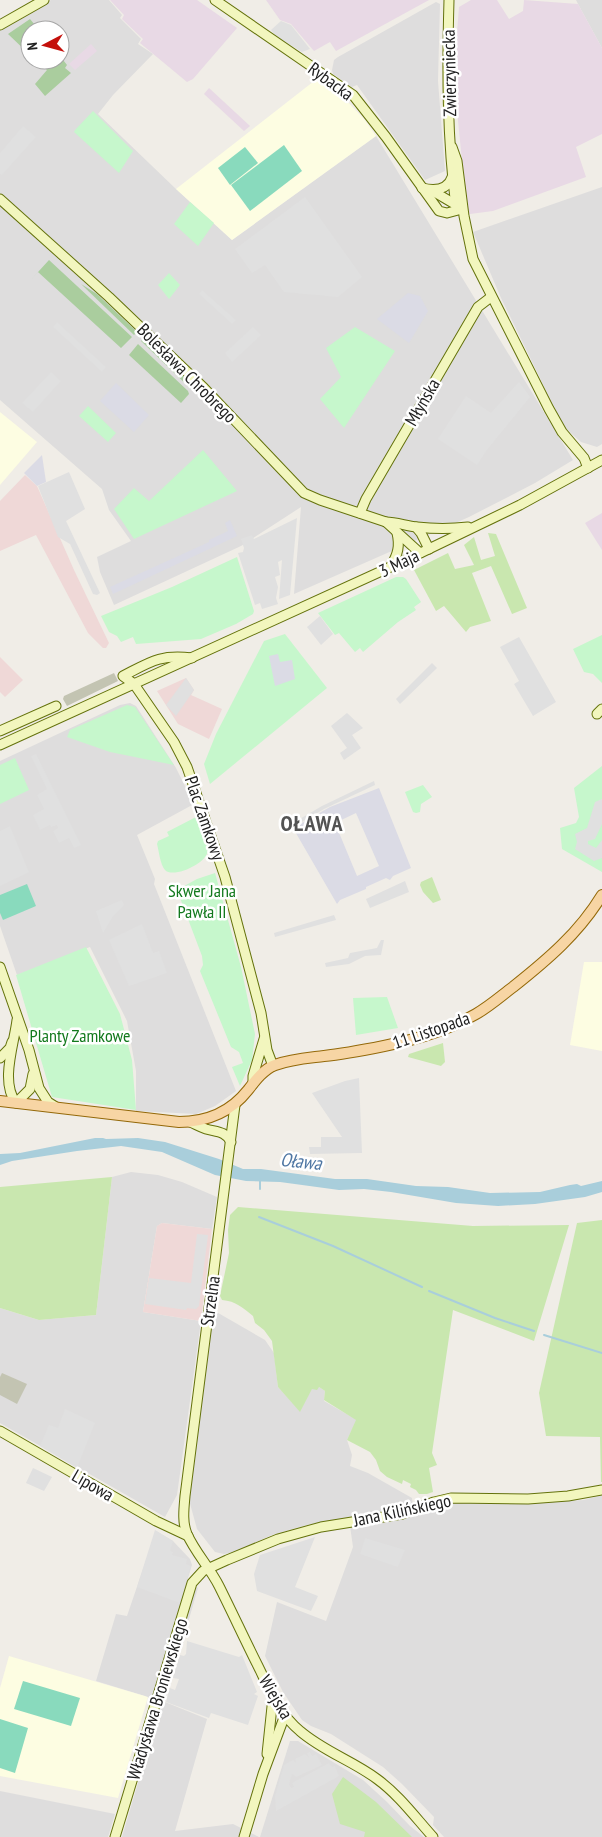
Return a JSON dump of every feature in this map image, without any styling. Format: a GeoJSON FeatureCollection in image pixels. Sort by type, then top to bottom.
{"type":"FeatureCollection","features":[{"type":"Feature","properties":{"kind":"main road","name":"11 Listopada"},"geometry":{"type":"LineString","coordinates":[[273,1066],[289,1061],[336,1055],[407,1042],[443,1030],[476,1014],[487,1008],[548,960],[586,920],[602,895]]}},
{"type":"Feature","properties":{"kind":"main road"},"geometry":{"type":"LineString","coordinates":[[0,1101],[190,1122],[214,1117],[235,1105],[253,1084],[273,1066]]}},
{"type":"Feature","properties":{"kind":"street"},"geometry":{"type":"LineString","coordinates":[[0,25],[44,0]]}},
{"type":"Feature","properties":{"kind":"street","name":"Rybacka"},"geometry":{"type":"LineString","coordinates":[[215,0],[352,95],[427,189],[439,211],[447,213],[458,208]]}},
{"type":"Feature","properties":{"kind":"street","name":"Zwierzyniecka"},"geometry":{"type":"LineString","coordinates":[[449,0],[447,82],[452,147],[452,176],[458,208],[473,259],[562,432],[584,458],[588,468]]}},
{"type":"Feature","properties":{"kind":"street","name":"Zwierzyniecka"},"geometry":{"type":"LineString","coordinates":[[452,147],[457,161],[458,208]]}},
{"type":"Feature","properties":{"kind":"street"},"geometry":{"type":"LineString","coordinates":[[427,189],[437,190],[446,186],[452,176]]}},
{"type":"Feature","properties":{"kind":"street","name":"Rybacka"},"geometry":{"type":"LineString","coordinates":[[427,189],[458,208]]}},
{"type":"Feature","properties":{"kind":"street","name":"Bolesława Chrobrego"},"geometry":{"type":"LineString","coordinates":[[0,199],[109,297],[204,388],[304,493],[386,522],[396,522],[416,527],[453,528],[478,525]]}},
{"type":"Feature","properties":{"kind":"street","name":"Młyńska"},"geometry":{"type":"LineString","coordinates":[[360,513],[366,498],[478,307],[491,297]]}},
{"type":"Feature","properties":{"kind":"street","name":"3 Maja"},"geometry":{"type":"LineString","coordinates":[[0,745],[429,549],[520,505],[602,460]]}},
{"type":"Feature","properties":{"kind":"street","name":"Bolesława Chrobrego"},"geometry":{"type":"LineString","coordinates":[[386,522],[420,553]]}},
{"type":"Feature","properties":{"kind":"street"},"geometry":{"type":"LineString","coordinates":[[416,527],[429,549]]}},
{"type":"Feature","properties":{"kind":"street"},"geometry":{"type":"LineString","coordinates":[[391,566],[397,556],[399,547],[397,532]]}},
{"type":"Feature","properties":{"kind":"street","name":"3 Maja"},"geometry":{"type":"LineString","coordinates":[[123,676],[161,658],[175,656],[192,658]]}},
{"type":"Feature","properties":{"kind":"street","name":"Plac Zamkowy"},"geometry":{"type":"LineString","coordinates":[[123,676],[134,684],[174,742],[190,776],[225,877],[252,975],[267,1050],[273,1066]]}},
{"type":"Feature","properties":{"kind":"street"},"geometry":{"type":"LineString","coordinates":[[0,731],[56,706]]}},
{"type":"Feature","properties":{"kind":"street"},"geometry":{"type":"LineString","coordinates":[[0,967],[39,1088],[50,1105],[59,1108]]}},
{"type":"Feature","properties":{"kind":"street"},"geometry":{"type":"LineString","coordinates":[[17,1018],[8,1080],[11,1094],[16,1104],[30,1089],[33,1073],[32,1064]]}},
{"type":"Feature","properties":{"kind":"street"},"geometry":{"type":"LineString","coordinates":[[0,1058],[10,1048],[16,1035]]}},
{"type":"Feature","properties":{"kind":"street","name":"Plac Zamkowy"},"geometry":{"type":"LineString","coordinates":[[253,1084],[253,1076],[265,1037]]}},
{"type":"Feature","properties":{"kind":"street","name":"Strzelna"},"geometry":{"type":"LineString","coordinates":[[188,1536],[185,1526],[185,1496],[235,1105]]}},
{"type":"Feature","properties":{"kind":"street"},"geometry":{"type":"LineString","coordinates":[[190,1122],[228,1136],[231,1143]]}},
{"type":"Feature","properties":{"kind":"street","name":"Lipowa"},"geometry":{"type":"LineString","coordinates":[[0,1431],[158,1522],[188,1536]]}},
{"type":"Feature","properties":{"kind":"street","name":"Jana Kilińskiego"},"geometry":{"type":"LineString","coordinates":[[209,1568],[299,1532],[402,1514],[444,1500],[463,1498],[537,1499],[602,1490]]}},
{"type":"Feature","properties":{"kind":"street","name":"Wiejska"},"geometry":{"type":"LineString","coordinates":[[188,1536],[218,1584],[274,1697],[285,1714],[300,1731],[318,1744],[353,1763],[378,1780],[398,1798],[433,1837]]}},
{"type":"Feature","properties":{"kind":"street","name":"Władysława Broniewskiego"},"geometry":{"type":"LineString","coordinates":[[115,1837],[192,1583],[199,1574],[209,1568]]}},
{"type":"Feature","properties":{"kind":"street"},"geometry":{"type":"LineString","coordinates":[[263,1774],[274,1697]]}},
{"type":"Feature","properties":{"kind":"street"},"geometry":{"type":"LineString","coordinates":[[271,1724],[277,1716],[285,1714]]}},
{"type":"Feature","properties":{"kind":"street"},"geometry":{"type":"LineString","coordinates":[[244,1837],[263,1774],[285,1714]]}},
{"type":"Feature","properties":{"kind":"street"},"geometry":{"type":"LineString","coordinates":[[277,1736],[285,1732],[300,1731]]}},
{"type":"Feature","properties":{"kind":"shaded area"},"geometry":{"type":"Polygon","coordinates":[[[51,0],[109,0],[122,15],[120,18],[141,39],[138,44],[153,54],[113,95],[98,114],[232,240],[376,136],[573,460],[535,483],[469,517],[294,594],[301,507],[241,546],[114,605],[100,572],[97,557],[131,541],[109,510],[102,489],[0,400],[0,29],[51,0]]]}},
{"type":"Feature","properties":{"kind":"shaded area"},"geometry":{"type":"Polygon","coordinates":[[[110,0],[197,0],[237,28],[193,79],[187,82],[140,43],[143,39],[122,19],[124,15],[110,0]]]}},
{"type":"Feature","properties":{"kind":"shaded area"},"geometry":{"type":"Polygon","coordinates":[[[266,0],[429,0],[336,51],[330,42],[314,51],[291,24],[280,20],[266,0]]]}},
{"type":"Feature","properties":{"kind":"shaded area"},"geometry":{"type":"Polygon","coordinates":[[[471,0],[497,0],[509,19],[523,11],[524,0],[578,4],[602,48],[602,134],[576,147],[586,177],[493,211],[470,214],[467,212],[455,90],[459,7],[471,0]]]}},
{"type":"Feature","properties":{"kind":"shaded area"},"geometry":{"type":"Polygon","coordinates":[[[576,0],[602,0],[602,48],[578,4],[576,0]]]}},
{"type":"Feature","properties":{"kind":"shaded area"},"geometry":{"type":"Polygon","coordinates":[[[436,2],[440,4],[438,81],[445,171],[425,180],[357,85],[352,87],[333,74],[332,70],[334,60],[338,57],[436,2]]]}},
{"type":"Feature","properties":{"kind":"shaded area"},"geometry":{"type":"Polygon","coordinates":[[[281,21],[291,25],[310,49],[302,52],[276,36],[271,30],[281,21]]]}},
{"type":"Feature","properties":{"kind":"shaded area"},"geometry":{"type":"Polygon","coordinates":[[[91,44],[97,51],[75,70],[70,63],[91,44]]]}},
{"type":"Feature","properties":{"kind":"shaded area"},"geometry":{"type":"Polygon","coordinates":[[[318,78],[342,96],[364,119],[376,136],[232,240],[176,189],[318,78]]]}},
{"type":"Feature","properties":{"kind":"shaded area"},"geometry":{"type":"Polygon","coordinates":[[[209,88],[250,126],[244,131],[204,94],[209,88]]]}},
{"type":"Feature","properties":{"kind":"shaded area"},"geometry":{"type":"Polygon","coordinates":[[[23,126],[36,137],[2,175],[0,174],[0,153],[23,126]]]}},
{"type":"Feature","properties":{"kind":"shaded area"},"geometry":{"type":"Polygon","coordinates":[[[602,187],[602,444],[597,447],[581,442],[565,428],[501,298],[473,232],[602,187]]]}},
{"type":"Feature","properties":{"kind":"shaded area"},"geometry":{"type":"Polygon","coordinates":[[[305,197],[362,277],[338,297],[284,292],[265,265],[252,273],[235,249],[305,197]]]}},
{"type":"Feature","properties":{"kind":"shaded area"},"geometry":{"type":"Polygon","coordinates":[[[202,290],[236,320],[232,324],[199,294],[202,290]]]}},
{"type":"Feature","properties":{"kind":"shaded area"},"geometry":{"type":"Polygon","coordinates":[[[408,293],[420,296],[428,311],[409,343],[377,319],[408,293]]]}},
{"type":"Feature","properties":{"kind":"shaded area"},"geometry":{"type":"Polygon","coordinates":[[[57,322],[106,367],[102,372],[53,327],[57,322]]]}},
{"type":"Feature","properties":{"kind":"shaded area"},"geometry":{"type":"Polygon","coordinates":[[[253,327],[261,335],[232,362],[225,353],[253,327]]]}},
{"type":"Feature","properties":{"kind":"shaded area"},"geometry":{"type":"Polygon","coordinates":[[[51,372],[61,381],[33,412],[22,403],[51,372]]]}},
{"type":"Feature","properties":{"kind":"shaded area"},"geometry":{"type":"Polygon","coordinates":[[[519,382],[530,397],[486,451],[477,465],[438,439],[466,396],[491,413],[519,382]]]}},
{"type":"Feature","properties":{"kind":"shaded area"},"geometry":{"type":"Polygon","coordinates":[[[116,383],[149,415],[134,432],[100,401],[116,383]]]}},
{"type":"Feature","properties":{"kind":"shaded area"},"geometry":{"type":"Polygon","coordinates":[[[0,412],[37,442],[0,485],[0,412]]]}},
{"type":"Feature","properties":{"kind":"shaded area"},"geometry":{"type":"Polygon","coordinates":[[[42,455],[46,482],[37,486],[24,473],[42,455]]]}},
{"type":"Feature","properties":{"kind":"shaded area"},"geometry":{"type":"Polygon","coordinates":[[[69,472],[85,509],[66,521],[100,593],[97,595],[93,594],[70,544],[58,537],[38,486],[69,472]]]}},
{"type":"Feature","properties":{"kind":"shaded area"},"geometry":{"type":"Polygon","coordinates":[[[25,475],[37,486],[109,643],[106,648],[103,648],[88,633],[36,535],[0,551],[0,501],[25,475]]]}},
{"type":"Feature","properties":{"kind":"shaded area"},"geometry":{"type":"Polygon","coordinates":[[[602,513],[602,550],[585,523],[602,513]]]}},
{"type":"Feature","properties":{"kind":"shaded area"},"geometry":{"type":"Polygon","coordinates":[[[297,518],[290,595],[279,599],[282,560],[278,562],[280,575],[275,577],[278,587],[276,598],[278,604],[262,609],[260,603],[255,605],[238,553],[243,552],[244,548],[241,539],[252,535],[254,539],[297,518]]]}},
{"type":"Feature","properties":{"kind":"shaded area"},"geometry":{"type":"Polygon","coordinates":[[[230,520],[237,536],[113,594],[110,587],[209,542],[209,540],[228,531],[225,523],[230,520]]]}},
{"type":"Feature","properties":{"kind":"shaded area"},"geometry":{"type":"Polygon","coordinates":[[[320,616],[333,634],[321,645],[307,627],[320,616]]]}},
{"type":"Feature","properties":{"kind":"shaded area"},"geometry":{"type":"Polygon","coordinates":[[[519,637],[556,702],[533,716],[514,684],[519,681],[500,647],[519,637]]]}},
{"type":"Feature","properties":{"kind":"shaded area"},"geometry":{"type":"Polygon","coordinates":[[[278,654],[280,662],[292,660],[295,679],[275,686],[269,656],[278,654]]]}},
{"type":"Feature","properties":{"kind":"shaded area"},"geometry":{"type":"Polygon","coordinates":[[[0,657],[23,680],[5,697],[0,692],[0,657]]]}},
{"type":"Feature","properties":{"kind":"shaded area"},"geometry":{"type":"Polygon","coordinates":[[[432,663],[437,668],[400,704],[396,699],[432,663]]]}},
{"type":"Feature","properties":{"kind":"shaded area"},"geometry":{"type":"Polygon","coordinates":[[[114,673],[118,681],[67,706],[63,699],[64,696],[114,673]]]}},
{"type":"Feature","properties":{"kind":"shaded area"},"geometry":{"type":"Polygon","coordinates":[[[186,678],[194,690],[191,695],[222,709],[209,739],[178,724],[157,691],[186,678]]]}},
{"type":"Feature","properties":{"kind":"shaded area"},"geometry":{"type":"Polygon","coordinates":[[[186,678],[194,690],[176,716],[166,705],[186,678]]]}},
{"type":"Feature","properties":{"kind":"shaded area"},"geometry":{"type":"Polygon","coordinates":[[[130,703],[136,706],[176,768],[194,804],[137,835],[155,879],[154,884],[236,1091],[215,1106],[196,1114],[136,1111],[136,1071],[127,1021],[90,947],[17,975],[0,926],[0,761],[120,705],[130,703]]]}},
{"type":"Feature","properties":{"kind":"shaded area"},"geometry":{"type":"Polygon","coordinates":[[[347,713],[363,728],[352,735],[361,748],[344,760],[340,753],[347,748],[331,726],[347,713]]]}},
{"type":"Feature","properties":{"kind":"shaded area"},"geometry":{"type":"Polygon","coordinates":[[[36,754],[81,845],[74,848],[69,838],[59,843],[53,831],[58,828],[57,825],[51,827],[50,825],[40,830],[33,815],[44,809],[37,795],[47,789],[31,756],[36,754]]]}},
{"type":"Feature","properties":{"kind":"shaded area"},"geometry":{"type":"Polygon","coordinates":[[[374,781],[375,785],[324,809],[295,826],[293,823],[322,806],[374,781]]]}},
{"type":"Feature","properties":{"kind":"shaded area"},"geometry":{"type":"Polygon","coordinates":[[[379,788],[411,868],[393,876],[390,880],[386,878],[366,887],[366,889],[340,900],[337,904],[293,828],[330,807],[379,788]],[[356,813],[335,823],[357,876],[379,866],[356,813]]]}},
{"type":"Feature","properties":{"kind":"shaded area"},"geometry":{"type":"Polygon","coordinates":[[[602,799],[602,824],[595,839],[588,841],[588,844],[596,848],[602,840],[602,858],[594,861],[575,849],[577,842],[575,834],[587,828],[595,802],[602,799]]]}},
{"type":"Feature","properties":{"kind":"shaded area"},"geometry":{"type":"Polygon","coordinates":[[[10,826],[29,872],[0,886],[0,831],[10,826]]]}},
{"type":"Feature","properties":{"kind":"shaded area"},"geometry":{"type":"Polygon","coordinates":[[[405,881],[409,892],[370,908],[366,899],[405,881]]]}},
{"type":"Feature","properties":{"kind":"shaded area"},"geometry":{"type":"Polygon","coordinates":[[[122,900],[124,905],[113,916],[103,933],[96,911],[122,900]]]}},
{"type":"Feature","properties":{"kind":"shaded area"},"geometry":{"type":"Polygon","coordinates":[[[334,915],[336,920],[275,937],[274,933],[334,915]]]}},
{"type":"Feature","properties":{"kind":"shaded area"},"geometry":{"type":"Polygon","coordinates":[[[142,924],[153,953],[159,951],[167,973],[129,986],[109,940],[142,924]]]}},
{"type":"Feature","properties":{"kind":"shaded area"},"geometry":{"type":"Polygon","coordinates":[[[381,940],[384,940],[381,955],[365,956],[349,964],[326,967],[325,963],[348,958],[350,953],[377,948],[381,940]]]}},
{"type":"Feature","properties":{"kind":"shaded area"},"geometry":{"type":"Polygon","coordinates":[[[584,962],[602,962],[602,1051],[570,1045],[584,962]]]}},
{"type":"Feature","properties":{"kind":"shaded area"},"geometry":{"type":"Polygon","coordinates":[[[359,1078],[362,1153],[310,1154],[309,1147],[321,1147],[321,1137],[342,1137],[312,1093],[359,1078]]]}},
{"type":"Feature","properties":{"kind":"shaded area"},"geometry":{"type":"Polygon","coordinates":[[[131,1172],[158,1175],[182,1182],[217,1197],[212,1229],[162,1223],[157,1226],[143,1312],[201,1321],[177,1495],[165,1517],[0,1423],[0,1308],[39,1320],[96,1315],[112,1177],[131,1172]]]}},
{"type":"Feature","properties":{"kind":"shaded area"},"geometry":{"type":"Polygon","coordinates":[[[162,1223],[212,1229],[201,1321],[143,1312],[157,1226],[162,1223]]]}},
{"type":"Feature","properties":{"kind":"shaded area"},"geometry":{"type":"Polygon","coordinates":[[[197,1234],[208,1235],[199,1306],[196,1309],[187,1308],[186,1310],[145,1304],[149,1278],[191,1283],[197,1234]]]}},
{"type":"Feature","properties":{"kind":"shaded area"},"geometry":{"type":"Polygon","coordinates":[[[213,1310],[265,1340],[274,1353],[278,1387],[300,1411],[312,1388],[319,1387],[325,1391],[324,1401],[357,1420],[347,1440],[352,1455],[350,1466],[368,1473],[412,1498],[413,1506],[397,1511],[307,1525],[272,1535],[234,1552],[224,1554],[215,1552],[197,1529],[189,1500],[213,1310]]]}},
{"type":"Feature","properties":{"kind":"shaded area"},"geometry":{"type":"Polygon","coordinates":[[[2,1373],[27,1384],[17,1404],[0,1395],[0,1377],[2,1373]]]}},
{"type":"Feature","properties":{"kind":"shaded area"},"geometry":{"type":"Polygon","coordinates":[[[65,1409],[95,1423],[77,1468],[40,1446],[49,1425],[58,1428],[65,1409]]]}},
{"type":"Feature","properties":{"kind":"shaded area"},"geometry":{"type":"Polygon","coordinates":[[[33,1468],[52,1477],[44,1491],[26,1483],[33,1468]]]}},
{"type":"Feature","properties":{"kind":"shaded area"},"geometry":{"type":"Polygon","coordinates":[[[602,1495],[602,1837],[444,1837],[433,1825],[434,1817],[383,1767],[331,1734],[302,1720],[283,1692],[265,1656],[277,1602],[326,1621],[353,1547],[350,1526],[395,1521],[419,1515],[433,1508],[451,1503],[519,1504],[584,1500],[602,1495]]]}},
{"type":"Feature","properties":{"kind":"shaded area"},"geometry":{"type":"Polygon","coordinates":[[[155,1530],[173,1541],[170,1551],[173,1552],[172,1555],[187,1559],[186,1564],[191,1566],[180,1603],[137,1587],[155,1530]]]}},
{"type":"Feature","properties":{"kind":"shaded area"},"geometry":{"type":"Polygon","coordinates":[[[156,1531],[173,1541],[190,1559],[192,1565],[187,1581],[198,1588],[165,1702],[207,1719],[175,1831],[233,1824],[259,1837],[122,1837],[161,1705],[145,1696],[96,1681],[116,1614],[127,1616],[156,1531]]]}},
{"type":"Feature","properties":{"kind":"shaded area"},"geometry":{"type":"Polygon","coordinates":[[[315,1537],[295,1587],[318,1596],[311,1611],[257,1591],[254,1574],[260,1555],[315,1537]]]}},
{"type":"Feature","properties":{"kind":"shaded area"},"geometry":{"type":"Polygon","coordinates":[[[365,1538],[405,1550],[398,1567],[360,1554],[365,1538]]]}},
{"type":"Feature","properties":{"kind":"shaded area"},"geometry":{"type":"Polygon","coordinates":[[[187,1641],[239,1657],[242,1655],[257,1692],[254,1694],[258,1696],[248,1725],[211,1713],[209,1718],[166,1702],[170,1688],[175,1690],[179,1679],[173,1678],[180,1655],[184,1656],[186,1654],[187,1641]]]}},
{"type":"Feature","properties":{"kind":"shaded area"},"geometry":{"type":"Polygon","coordinates":[[[9,1656],[148,1697],[118,1798],[0,1776],[0,1688],[9,1656]]]}},
{"type":"Feature","properties":{"kind":"shaded area"},"geometry":{"type":"Polygon","coordinates":[[[290,1741],[298,1741],[363,1780],[410,1826],[424,1837],[260,1837],[290,1741]]]}},
{"type":"Feature","properties":{"kind":"shaded area"},"geometry":{"type":"Polygon","coordinates":[[[310,1752],[312,1756],[316,1754],[322,1765],[296,1777],[292,1774],[289,1784],[291,1788],[294,1787],[292,1783],[329,1763],[332,1767],[335,1766],[339,1776],[276,1811],[275,1796],[284,1765],[293,1760],[296,1763],[295,1759],[305,1754],[309,1758],[307,1753],[310,1752]]]}},
{"type":"Feature","properties":{"kind":"shaded area"},"geometry":{"type":"Polygon","coordinates":[[[0,1791],[115,1814],[108,1837],[0,1837],[0,1791]]]}},
{"type":"Feature","properties":{"kind":"green space"},"geometry":{"type":"Polygon","coordinates":[[[20,26],[20,45],[8,34],[20,26]]]}},
{"type":"Feature","properties":{"kind":"green space"},"geometry":{"type":"Polygon","coordinates":[[[47,70],[67,70],[71,73],[45,96],[35,84],[47,70]]]}},
{"type":"Feature","properties":{"kind":"green space"},"geometry":{"type":"Polygon","coordinates":[[[93,111],[133,151],[119,173],[74,132],[93,111]]]}},
{"type":"Feature","properties":{"kind":"green space"},"geometry":{"type":"Polygon","coordinates":[[[284,145],[302,171],[250,211],[231,185],[284,145]]]}},
{"type":"Feature","properties":{"kind":"green space"},"geometry":{"type":"Polygon","coordinates":[[[245,147],[258,163],[230,185],[218,168],[245,147]]]}},
{"type":"Feature","properties":{"kind":"green space"},"geometry":{"type":"Polygon","coordinates":[[[190,202],[214,223],[198,246],[174,224],[190,202]]]}},
{"type":"Feature","properties":{"kind":"green space"},"geometry":{"type":"Polygon","coordinates":[[[49,260],[132,337],[121,348],[38,272],[49,260]]]}},
{"type":"Feature","properties":{"kind":"green space"},"geometry":{"type":"Polygon","coordinates":[[[169,273],[180,285],[169,299],[158,285],[169,273]]]}},
{"type":"Feature","properties":{"kind":"green space"},"geometry":{"type":"Polygon","coordinates":[[[81,284],[97,294],[137,332],[134,335],[81,284]]]}},
{"type":"Feature","properties":{"kind":"green space"},"geometry":{"type":"Polygon","coordinates":[[[355,327],[395,351],[344,428],[320,399],[341,377],[326,348],[355,327]]]}},
{"type":"Feature","properties":{"kind":"green space"},"geometry":{"type":"Polygon","coordinates":[[[144,339],[192,384],[195,390],[191,389],[141,341],[144,339]]]}},
{"type":"Feature","properties":{"kind":"green space"},"geometry":{"type":"Polygon","coordinates":[[[138,344],[188,391],[189,394],[181,403],[129,355],[138,344]]]}},
{"type":"Feature","properties":{"kind":"green space"},"geometry":{"type":"Polygon","coordinates":[[[88,406],[116,433],[108,442],[79,416],[88,406]]]}},
{"type":"Feature","properties":{"kind":"green space"},"geometry":{"type":"Polygon","coordinates":[[[203,450],[237,491],[134,539],[114,509],[134,488],[149,501],[203,450]]]}},
{"type":"Feature","properties":{"kind":"green space"},"geometry":{"type":"Polygon","coordinates":[[[488,533],[496,534],[527,608],[512,614],[491,566],[472,573],[491,621],[470,627],[466,632],[444,606],[436,611],[414,570],[448,553],[455,569],[474,565],[464,545],[474,537],[481,560],[495,556],[488,533]]]}},
{"type":"Feature","properties":{"kind":"green space"},"geometry":{"type":"Polygon","coordinates":[[[237,557],[254,611],[253,614],[236,624],[201,639],[136,644],[133,637],[121,642],[117,636],[109,632],[101,616],[172,587],[237,557]]]}},
{"type":"Feature","properties":{"kind":"green space"},"geometry":{"type":"Polygon","coordinates":[[[396,577],[406,579],[421,602],[414,607],[416,610],[398,622],[363,652],[360,648],[355,652],[339,633],[335,635],[318,613],[396,577]]]}},
{"type":"Feature","properties":{"kind":"green space"},"geometry":{"type":"Polygon","coordinates":[[[285,634],[327,688],[210,784],[204,764],[216,734],[264,641],[285,634]]]}},
{"type":"Feature","properties":{"kind":"green space"},"geometry":{"type":"Polygon","coordinates":[[[602,635],[602,683],[593,674],[584,672],[573,649],[602,635]]]}},
{"type":"Feature","properties":{"kind":"green space"},"geometry":{"type":"Polygon","coordinates":[[[127,705],[135,707],[174,765],[110,752],[67,737],[70,730],[127,705]]]}},
{"type":"Feature","properties":{"kind":"green space"},"geometry":{"type":"Polygon","coordinates":[[[15,758],[29,790],[0,804],[0,765],[15,758]]]}},
{"type":"Feature","properties":{"kind":"green space"},"geometry":{"type":"Polygon","coordinates":[[[602,766],[602,872],[562,849],[560,828],[576,823],[579,817],[574,788],[602,766]]]}},
{"type":"Feature","properties":{"kind":"green space"},"geometry":{"type":"Polygon","coordinates":[[[423,785],[432,797],[421,804],[420,812],[416,813],[413,812],[405,792],[423,785]]]}},
{"type":"Feature","properties":{"kind":"green space"},"geometry":{"type":"Polygon","coordinates":[[[196,817],[206,841],[207,854],[190,868],[175,872],[165,870],[157,844],[158,841],[169,836],[167,832],[196,817]]]}},
{"type":"Feature","properties":{"kind":"green space","name":"Skwer Jana Pawła II"},"geometry":{"type":"Polygon","coordinates":[[[215,873],[241,967],[255,1034],[252,1060],[240,1086],[232,1067],[243,1063],[239,1052],[231,1047],[200,971],[203,965],[202,956],[177,890],[197,879],[215,873]]]}},
{"type":"Feature","properties":{"kind":"green space"},"geometry":{"type":"Polygon","coordinates":[[[432,877],[441,900],[433,903],[423,892],[420,885],[421,882],[432,877]]]}},
{"type":"Feature","properties":{"kind":"green space"},"geometry":{"type":"Polygon","coordinates":[[[27,884],[36,906],[3,920],[0,913],[0,895],[27,884]]]}},
{"type":"Feature","properties":{"kind":"green space","name":"Planty Zamkowe"},"geometry":{"type":"Polygon","coordinates":[[[86,947],[120,1014],[132,1060],[136,1110],[52,1097],[16,975],[86,947]]]}},
{"type":"Feature","properties":{"kind":"green space"},"geometry":{"type":"Polygon","coordinates":[[[387,997],[398,1028],[356,1035],[353,998],[387,997]]]}},
{"type":"Feature","properties":{"kind":"green space"},"geometry":{"type":"Polygon","coordinates":[[[443,1043],[445,1062],[441,1066],[408,1057],[409,1054],[443,1043]]]}},
{"type":"Feature","properties":{"kind":"green space"},"geometry":{"type":"Polygon","coordinates":[[[112,1177],[96,1315],[39,1320],[0,1308],[0,1187],[112,1177]]]}},
{"type":"Feature","properties":{"kind":"green space"},"geometry":{"type":"Polygon","coordinates":[[[238,1207],[473,1226],[569,1225],[534,1341],[453,1310],[432,1453],[437,1465],[429,1468],[433,1492],[419,1494],[410,1487],[411,1484],[403,1480],[402,1484],[387,1477],[380,1471],[376,1460],[370,1452],[347,1440],[356,1420],[324,1400],[325,1391],[319,1387],[317,1390],[312,1389],[300,1412],[278,1387],[272,1341],[264,1330],[255,1323],[253,1316],[235,1303],[222,1300],[220,1296],[229,1253],[228,1230],[230,1215],[238,1207]]]}},
{"type":"Feature","properties":{"kind":"green space"},"geometry":{"type":"Polygon","coordinates":[[[602,1220],[601,1482],[600,1437],[546,1436],[539,1393],[577,1223],[602,1220]]]}},
{"type":"Feature","properties":{"kind":"green space"},"geometry":{"type":"Polygon","coordinates":[[[23,1681],[80,1698],[71,1726],[14,1709],[23,1681]]]}},
{"type":"Feature","properties":{"kind":"green space"},"geometry":{"type":"Polygon","coordinates":[[[0,1719],[28,1728],[15,1773],[0,1768],[0,1719]]]}},
{"type":"Feature","properties":{"kind":"green space"},"geometry":{"type":"Polygon","coordinates":[[[343,1777],[376,1802],[412,1837],[364,1837],[365,1832],[340,1824],[332,1794],[343,1777]]]}},
{"type":"Feature","properties":{"kind":"water"},"geometry":{"type":"Polygon","coordinates":[[[95,1138],[138,1138],[165,1142],[219,1159],[243,1169],[261,1169],[335,1179],[367,1179],[490,1193],[540,1192],[570,1185],[577,1184],[581,1186],[602,1181],[602,1192],[585,1197],[535,1204],[498,1206],[456,1203],[364,1189],[339,1190],[280,1182],[246,1181],[215,1175],[162,1152],[121,1146],[12,1161],[0,1165],[0,1154],[20,1153],[95,1138]]]}},
{"type":"Feature","properties":{"kind":"waterway"},"geometry":{"type":"LineString","coordinates":[[260,1179],[260,1189]]}},
{"type":"Feature","properties":{"kind":"waterway"},"geometry":{"type":"LineString","coordinates":[[259,1217],[333,1246],[422,1287]]}},
{"type":"Feature","properties":{"kind":"waterway"},"geometry":{"type":"LineString","coordinates":[[429,1291],[495,1318],[534,1331]]}},
{"type":"Feature","properties":{"kind":"waterway"},"geometry":{"type":"LineString","coordinates":[[544,1335],[602,1353]]}},
{"type":"Feature","properties":{"kind":"district","name":"OŁAWA"},"geometry":{"type":"Point","coordinates":[312,823]}},
{"type":"Feature","properties":{"kind":"water label","name":"Oława"},"geometry":{"type":"Point","coordinates":[301,1161]}}]}
